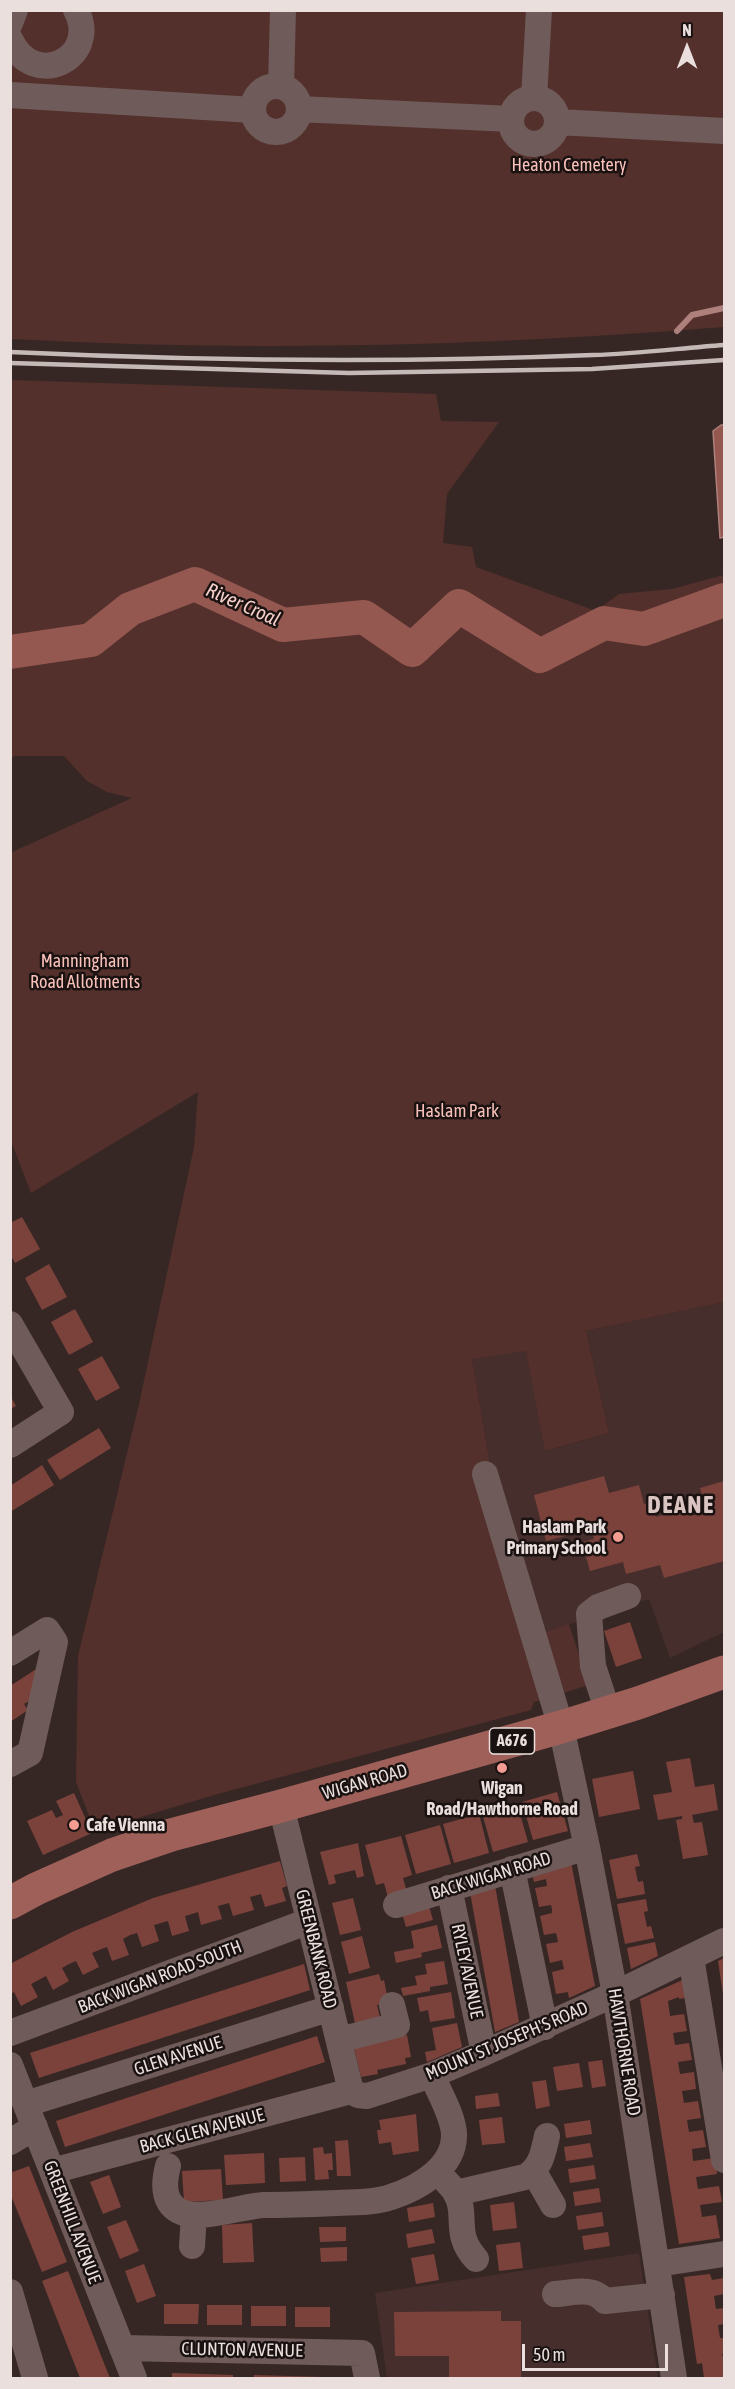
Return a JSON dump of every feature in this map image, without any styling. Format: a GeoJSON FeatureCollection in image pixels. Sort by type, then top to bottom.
{"type":"FeatureCollection","features":[{"type":"Feature","properties":{"kind":"main road","name":"WIGAN ROAD"},"geometry":{"type":"LineString","coordinates":[[10,1903],[112,1855],[171,1835],[561,1727],[724,1672]]}},
{"type":"Feature","properties":{"kind":"street"},"geometry":{"type":"LineString","coordinates":[[10,23],[15,10]]}},
{"type":"Feature","properties":{"kind":"street"},"geometry":{"type":"LineString","coordinates":[[10,39],[21,57],[32,64],[59,64],[77,49],[81,37],[81,25],[76,10]]}},
{"type":"Feature","properties":{"kind":"street"},"geometry":{"type":"LineString","coordinates":[[280,86],[282,10]]}},
{"type":"Feature","properties":{"kind":"street"},"geometry":{"type":"LineString","coordinates":[[534,98],[539,10]]}},
{"type":"Feature","properties":{"kind":"street"},"geometry":{"type":"LineString","coordinates":[[45,97],[47,65]]}},
{"type":"Feature","properties":{"kind":"street"},"geometry":{"type":"LineString","coordinates":[[280,86],[294,94],[299,109],[292,124],[280,131],[266,129],[255,117],[253,110],[257,96],[265,88],[280,86]]}},
{"type":"Feature","properties":{"kind":"street"},"geometry":{"type":"LineString","coordinates":[[10,95],[253,110]]}},
{"type":"Feature","properties":{"kind":"street"},"geometry":{"type":"LineString","coordinates":[[534,98],[549,103],[555,110],[558,122],[552,137],[545,143],[529,145],[516,137],[512,130],[511,119],[518,103],[534,98]]}},
{"type":"Feature","properties":{"kind":"street"},"geometry":{"type":"LineString","coordinates":[[299,109],[511,119]]}},
{"type":"Feature","properties":{"kind":"street"},"geometry":{"type":"LineString","coordinates":[[558,122],[724,131]]}},
{"type":"Feature","properties":{"kind":"street"},"geometry":{"type":"LineString","coordinates":[[10,1324],[61,1412],[10,1445]]}},
{"type":"Feature","properties":{"kind":"street","name":"HAWTHORNE ROAD"},"geometry":{"type":"LineString","coordinates":[[485,1474],[561,1727],[587,1847],[615,1994],[674,2379]]}},
{"type":"Feature","properties":{"kind":"street"},"geometry":{"type":"LineString","coordinates":[[608,1712],[593,1666],[590,1614],[598,1607],[628,1596]]}},
{"type":"Feature","properties":{"kind":"street"},"geometry":{"type":"LineString","coordinates":[[10,1653],[48,1630],[55,1642],[20,1758]]}},
{"type":"Feature","properties":{"kind":"street","name":"GREENBANK ROAD"},"geometry":{"type":"LineString","coordinates":[[281,1806],[351,2091]]}},
{"type":"Feature","properties":{"kind":"street","name":"BACK WIGAN ROAD"},"geometry":{"type":"LineString","coordinates":[[396,1905],[587,1847]]}},
{"type":"Feature","properties":{"kind":"street"},"geometry":{"type":"LineString","coordinates":[[512,1869],[545,2027]]}},
{"type":"Feature","properties":{"kind":"street","name":"RYLEY AVENUE"},"geometry":{"type":"LineString","coordinates":[[449,1888],[484,2053]]}},
{"type":"Feature","properties":{"kind":"street","name":"BACK WIGAN ROAD SOUTH"},"geometry":{"type":"LineString","coordinates":[[10,2033],[309,1921]]}},
{"type":"Feature","properties":{"kind":"street","name":"MOUNT ST JOSEPH'S ROAD"},"geometry":{"type":"LineString","coordinates":[[351,2091],[367,2096],[432,2075],[545,2027],[724,1941]]}},
{"type":"Feature","properties":{"kind":"street"},"geometry":{"type":"LineString","coordinates":[[691,1957],[724,2160]]}},
{"type":"Feature","properties":{"kind":"street"},"geometry":{"type":"LineString","coordinates":[[339,2040],[397,2025],[392,2005]]}},
{"type":"Feature","properties":{"kind":"street","name":"GLEN AVENUE"},"geometry":{"type":"LineString","coordinates":[[10,2142],[30,2116],[331,2008]]}},
{"type":"Feature","properties":{"kind":"street","name":"GREENHILL AVENUE"},"geometry":{"type":"LineString","coordinates":[[10,2065],[134,2379]]}},
{"type":"Feature","properties":{"kind":"street"},"geometry":{"type":"LineString","coordinates":[[168,2166],[165,2178],[167,2197],[178,2211],[194,2214],[257,2206],[282,2215],[391,2197],[438,2172],[454,2146],[454,2132],[432,2075]]}},
{"type":"Feature","properties":{"kind":"street","name":"BACK GLEN AVENUE"},"geometry":{"type":"LineString","coordinates":[[52,2171],[351,2091]]}},
{"type":"Feature","properties":{"kind":"street"},"geometry":{"type":"LineString","coordinates":[[456,2193],[525,2177],[534,2172],[540,2163],[547,2136]]}},
{"type":"Feature","properties":{"kind":"street"},"geometry":{"type":"LineString","coordinates":[[438,2172],[456,2193],[463,2240],[466,2248],[476,2259]]}},
{"type":"Feature","properties":{"kind":"street"},"geometry":{"type":"LineString","coordinates":[[534,2172],[553,2205]]}},
{"type":"Feature","properties":{"kind":"street"},"geometry":{"type":"LineString","coordinates":[[192,2246],[194,2214]]}},
{"type":"Feature","properties":{"kind":"street"},"geometry":{"type":"LineString","coordinates":[[657,2264],[724,2254]]}},
{"type":"Feature","properties":{"kind":"street"},"geometry":{"type":"LineString","coordinates":[[555,2294],[589,2291],[598,2293],[605,2301],[662,2295]]}},
{"type":"Feature","properties":{"kind":"street"},"geometry":{"type":"LineString","coordinates":[[10,2292],[35,2379]]}},
{"type":"Feature","properties":{"kind":"street","name":"CLUNTON AVENUE"},"geometry":{"type":"LineString","coordinates":[[122,2348],[362,2353],[367,2379]]}},
{"type":"Feature","properties":{"kind":"shaded area"},"geometry":{"type":"Polygon","coordinates":[[[724,425],[724,537],[720,538],[713,431],[724,425]]]}},
{"type":"Feature","properties":{"kind":"shaded area","name":"Haslam Park Primary School"},"geometry":{"type":"Polygon","coordinates":[[[724,1302],[724,1632],[670,1658],[649,1599],[542,1633],[492,1475],[472,1359],[526,1350],[546,1451],[609,1433],[586,1331],[724,1302]]]}},
{"type":"Feature","properties":{"kind":"shaded area"},"geometry":{"type":"Polygon","coordinates":[[[639,2253],[658,2378],[387,2378],[375,2293],[639,2253]]]}},
{"type":"Feature","properties":{"kind":"green space","name":"Heaton Cemetery"},"geometry":{"type":"Polygon","coordinates":[[[10,11],[724,11],[724,327],[546,339],[368,345],[189,345],[11,339],[10,11]]]}},
{"type":"Feature","properties":{"kind":"green space"},"geometry":{"type":"Polygon","coordinates":[[[11,380],[436,394],[441,421],[499,422],[447,494],[443,543],[472,547],[476,567],[596,611],[619,594],[672,589],[724,575],[724,1302],[586,1331],[609,1433],[545,1451],[526,1351],[472,1359],[492,1476],[542,1633],[569,1624],[589,1685],[534,1702],[531,1710],[214,1795],[95,1831],[76,1782],[78,1656],[139,1404],[194,1147],[198,1092],[31,1193],[11,1141],[10,853],[132,798],[107,792],[87,781],[64,756],[15,756],[11,758],[11,380]]]}},
{"type":"Feature","properties":{"kind":"building"},"geometry":{"type":"Polygon","coordinates":[[[22,1217],[40,1249],[15,1263],[10,1254],[10,1223],[22,1217]]]}},
{"type":"Feature","properties":{"kind":"building"},"geometry":{"type":"Polygon","coordinates":[[[49,1264],[67,1297],[42,1310],[25,1278],[49,1264]]]}},
{"type":"Feature","properties":{"kind":"building"},"geometry":{"type":"Polygon","coordinates":[[[75,1309],[93,1342],[69,1355],[51,1322],[75,1309]]]}},
{"type":"Feature","properties":{"kind":"building"},"geometry":{"type":"Polygon","coordinates":[[[102,1356],[120,1388],[96,1401],[78,1369],[102,1356]]]}},
{"type":"Feature","properties":{"kind":"building"},"geometry":{"type":"Polygon","coordinates":[[[10,1395],[16,1406],[10,1409],[10,1395]]]}},
{"type":"Feature","properties":{"kind":"building"},"geometry":{"type":"Polygon","coordinates":[[[99,1428],[111,1448],[60,1480],[47,1460],[99,1428]]]}},
{"type":"Feature","properties":{"kind":"building"},"geometry":{"type":"Polygon","coordinates":[[[42,1465],[54,1485],[10,1512],[10,1486],[42,1465]]]}},
{"type":"Feature","properties":{"kind":"building"},"geometry":{"type":"Polygon","coordinates":[[[604,1476],[609,1493],[639,1485],[644,1504],[652,1502],[656,1517],[687,1508],[689,1516],[707,1512],[700,1488],[724,1481],[724,1561],[664,1578],[660,1565],[626,1574],[623,1562],[590,1571],[582,1542],[594,1539],[591,1529],[546,1541],[534,1495],[604,1476]]]}},
{"type":"Feature","properties":{"kind":"building"},"geometry":{"type":"Polygon","coordinates":[[[630,1622],[642,1658],[616,1667],[604,1631],[630,1622]]]}},
{"type":"Feature","properties":{"kind":"building"},"geometry":{"type":"Polygon","coordinates":[[[44,1664],[37,1696],[24,1704],[28,1710],[10,1722],[10,1686],[44,1664]]]}},
{"type":"Feature","properties":{"kind":"building"},"geometry":{"type":"Polygon","coordinates":[[[690,1758],[695,1787],[714,1784],[718,1810],[692,1815],[694,1823],[702,1822],[708,1855],[683,1859],[676,1820],[682,1819],[682,1816],[658,1820],[653,1795],[672,1792],[666,1762],[690,1758]]]}},
{"type":"Feature","properties":{"kind":"building"},"geometry":{"type":"Polygon","coordinates":[[[633,1771],[640,1809],[599,1817],[592,1779],[633,1771]]]}},
{"type":"Feature","properties":{"kind":"building"},"geometry":{"type":"Polygon","coordinates":[[[557,1792],[568,1831],[533,1840],[522,1802],[557,1792]]]}},
{"type":"Feature","properties":{"kind":"building"},"geometry":{"type":"Polygon","coordinates":[[[74,1793],[92,1833],[43,1855],[27,1821],[52,1810],[56,1818],[63,1815],[56,1801],[74,1793]]]}},
{"type":"Feature","properties":{"kind":"building"},"geometry":{"type":"Polygon","coordinates":[[[517,1803],[528,1842],[493,1852],[482,1813],[517,1803]]]}},
{"type":"Feature","properties":{"kind":"building"},"geometry":{"type":"Polygon","coordinates":[[[479,1814],[489,1853],[454,1863],[443,1824],[479,1814]]]}},
{"type":"Feature","properties":{"kind":"building"},"geometry":{"type":"Polygon","coordinates":[[[440,1825],[451,1864],[416,1874],[405,1835],[440,1825]]]}},
{"type":"Feature","properties":{"kind":"building"},"geometry":{"type":"Polygon","coordinates":[[[401,1836],[412,1875],[403,1878],[407,1892],[388,1897],[384,1883],[376,1885],[365,1845],[401,1836]]]}},
{"type":"Feature","properties":{"kind":"building"},"geometry":{"type":"Polygon","coordinates":[[[358,1843],[364,1876],[357,1878],[355,1870],[334,1875],[336,1883],[329,1885],[320,1852],[358,1843]]]}},
{"type":"Feature","properties":{"kind":"building"},"geometry":{"type":"Polygon","coordinates":[[[637,1854],[640,1866],[635,1867],[638,1882],[643,1881],[645,1894],[617,1899],[609,1860],[637,1854]]]}},
{"type":"Feature","properties":{"kind":"building"},"geometry":{"type":"Polygon","coordinates":[[[280,1861],[287,1886],[282,1888],[286,1901],[265,1907],[261,1894],[250,1897],[254,1910],[233,1916],[229,1903],[218,1906],[222,1919],[201,1925],[198,1912],[185,1916],[189,1931],[172,1936],[168,1921],[154,1925],[159,1941],[142,1947],[137,1933],[130,1935],[123,1939],[129,1955],[112,1961],[107,1947],[92,1953],[99,1967],[83,1975],[76,1961],[69,1964],[62,1968],[69,1981],[53,1990],[46,1976],[31,1984],[38,1997],[21,2006],[14,1992],[10,1994],[10,1964],[72,1932],[153,1898],[280,1861]]]}},
{"type":"Feature","properties":{"kind":"building"},"geometry":{"type":"Polygon","coordinates":[[[571,1862],[595,1986],[569,1998],[568,1992],[556,1994],[552,1972],[564,1969],[562,1960],[550,1963],[546,1944],[558,1942],[557,1937],[556,1933],[544,1935],[540,1916],[552,1913],[551,1905],[539,1907],[535,1888],[547,1886],[546,1879],[534,1882],[532,1874],[571,1862]]]}},
{"type":"Feature","properties":{"kind":"building"},"geometry":{"type":"Polygon","coordinates":[[[495,1885],[519,2022],[495,2032],[470,1892],[495,1885]]]}},
{"type":"Feature","properties":{"kind":"building"},"geometry":{"type":"Polygon","coordinates":[[[353,1898],[361,1930],[340,1935],[332,1903],[353,1898]]]}},
{"type":"Feature","properties":{"kind":"building"},"geometry":{"type":"Polygon","coordinates":[[[646,1899],[648,1911],[644,1912],[647,1927],[651,1926],[654,1938],[625,1944],[617,1904],[646,1899]]]}},
{"type":"Feature","properties":{"kind":"building"},"geometry":{"type":"Polygon","coordinates":[[[429,1906],[433,1920],[406,1927],[402,1913],[429,1906]]]}},
{"type":"Feature","properties":{"kind":"building"},"geometry":{"type":"Polygon","coordinates":[[[437,1925],[442,1948],[421,1953],[422,1957],[396,1963],[394,1952],[414,1948],[411,1931],[437,1925]]]}},
{"type":"Feature","properties":{"kind":"building"},"geometry":{"type":"Polygon","coordinates":[[[362,1936],[370,1968],[349,1974],[341,1942],[362,1936]]]}},
{"type":"Feature","properties":{"kind":"building"},"geometry":{"type":"Polygon","coordinates":[[[655,1942],[658,1956],[631,1969],[627,1948],[655,1942]]]}},
{"type":"Feature","properties":{"kind":"building"},"geometry":{"type":"Polygon","coordinates":[[[724,1958],[724,1994],[723,1994],[718,1961],[724,1958]]]}},
{"type":"Feature","properties":{"kind":"building"},"geometry":{"type":"Polygon","coordinates":[[[444,1961],[448,1984],[430,1987],[430,1991],[403,1996],[401,1988],[417,1985],[415,1976],[427,1974],[425,1964],[444,1961]]]}},
{"type":"Feature","properties":{"kind":"building"},"geometry":{"type":"Polygon","coordinates":[[[304,1964],[310,1990],[39,2078],[30,2053],[304,1964]]]}},
{"type":"Feature","properties":{"kind":"building"},"geometry":{"type":"Polygon","coordinates":[[[379,1974],[381,1981],[384,1980],[387,1995],[385,2003],[377,2005],[381,2022],[356,2028],[346,1982],[379,1974]]]}},
{"type":"Feature","properties":{"kind":"building"},"geometry":{"type":"Polygon","coordinates":[[[687,1978],[690,1997],[679,1999],[679,1997],[668,2001],[670,2016],[684,2014],[687,2031],[673,2033],[675,2045],[689,2043],[692,2060],[678,2062],[680,2074],[694,2072],[696,2089],[682,2091],[684,2103],[698,2101],[701,2118],[687,2120],[689,2132],[703,2130],[706,2147],[692,2149],[693,2161],[715,2158],[717,2174],[696,2177],[698,2189],[719,2186],[722,2202],[700,2205],[702,2217],[716,2215],[720,2238],[679,2244],[640,1999],[687,1978]]]}},
{"type":"Feature","properties":{"kind":"building"},"geometry":{"type":"Polygon","coordinates":[[[451,1992],[455,2018],[430,2022],[428,2010],[420,2012],[417,1998],[451,1992]]]}},
{"type":"Feature","properties":{"kind":"building"},"geometry":{"type":"Polygon","coordinates":[[[457,2023],[462,2047],[427,2062],[425,2052],[436,2050],[432,2028],[457,2023]]]}},
{"type":"Feature","properties":{"kind":"building"},"geometry":{"type":"Polygon","coordinates":[[[407,2035],[411,2057],[405,2058],[406,2064],[377,2070],[378,2074],[361,2077],[353,2044],[407,2035]]]}},
{"type":"Feature","properties":{"kind":"building"},"geometry":{"type":"Polygon","coordinates":[[[317,2036],[325,2062],[65,2147],[56,2121],[317,2036]]]}},
{"type":"Feature","properties":{"kind":"building"},"geometry":{"type":"Polygon","coordinates":[[[602,2060],[606,2086],[592,2088],[588,2062],[602,2060]]]}},
{"type":"Feature","properties":{"kind":"building"},"geometry":{"type":"Polygon","coordinates":[[[579,2063],[583,2087],[557,2091],[553,2067],[579,2063]]]}},
{"type":"Feature","properties":{"kind":"building"},"geometry":{"type":"Polygon","coordinates":[[[546,2080],[550,2106],[536,2109],[532,2082],[546,2080]]]}},
{"type":"Feature","properties":{"kind":"building"},"geometry":{"type":"Polygon","coordinates":[[[498,2093],[500,2106],[476,2109],[475,2096],[498,2093]]]}},
{"type":"Feature","properties":{"kind":"building"},"geometry":{"type":"Polygon","coordinates":[[[416,2114],[419,2151],[393,2155],[391,2142],[379,2144],[377,2130],[381,2130],[379,2120],[416,2114]]]}},
{"type":"Feature","properties":{"kind":"building"},"geometry":{"type":"Polygon","coordinates":[[[502,2117],[505,2143],[482,2145],[479,2120],[502,2117]]]}},
{"type":"Feature","properties":{"kind":"building"},"geometry":{"type":"Polygon","coordinates":[[[590,2120],[592,2134],[566,2138],[564,2124],[590,2120]]]}},
{"type":"Feature","properties":{"kind":"building"},"geometry":{"type":"Polygon","coordinates":[[[348,2140],[351,2176],[337,2176],[335,2141],[348,2140]]]}},
{"type":"Feature","properties":{"kind":"building"},"geometry":{"type":"Polygon","coordinates":[[[590,2143],[593,2157],[566,2161],[564,2147],[590,2143]]]}},
{"type":"Feature","properties":{"kind":"building"},"geometry":{"type":"Polygon","coordinates":[[[323,2147],[324,2154],[332,2153],[333,2170],[328,2170],[329,2179],[315,2180],[313,2148],[323,2147]]]}},
{"type":"Feature","properties":{"kind":"building"},"geometry":{"type":"Polygon","coordinates":[[[264,2153],[265,2183],[226,2185],[224,2155],[264,2153]]]}},
{"type":"Feature","properties":{"kind":"building"},"geometry":{"type":"Polygon","coordinates":[[[305,2157],[306,2181],[280,2182],[279,2158],[305,2157]]]}},
{"type":"Feature","properties":{"kind":"building"},"geometry":{"type":"Polygon","coordinates":[[[594,2165],[596,2179],[570,2183],[568,2169],[594,2165]]]}},
{"type":"Feature","properties":{"kind":"building"},"geometry":{"type":"Polygon","coordinates":[[[29,2166],[67,2262],[42,2272],[10,2193],[10,2173],[29,2166]]]}},
{"type":"Feature","properties":{"kind":"building"},"geometry":{"type":"Polygon","coordinates":[[[221,2169],[223,2200],[184,2202],[182,2171],[221,2169]]]}},
{"type":"Feature","properties":{"kind":"building"},"geometry":{"type":"Polygon","coordinates":[[[109,2175],[121,2207],[103,2214],[90,2182],[109,2175]]]}},
{"type":"Feature","properties":{"kind":"building"},"geometry":{"type":"Polygon","coordinates":[[[599,2188],[601,2202],[575,2206],[573,2192],[599,2188]]]}},
{"type":"Feature","properties":{"kind":"building"},"geometry":{"type":"Polygon","coordinates":[[[514,2202],[517,2228],[493,2231],[490,2205],[514,2202]]]}},
{"type":"Feature","properties":{"kind":"building"},"geometry":{"type":"Polygon","coordinates":[[[433,2203],[435,2217],[409,2222],[407,2208],[433,2203]]]}},
{"type":"Feature","properties":{"kind":"building"},"geometry":{"type":"Polygon","coordinates":[[[602,2212],[604,2226],[578,2230],[576,2216],[602,2212]]]}},
{"type":"Feature","properties":{"kind":"building"},"geometry":{"type":"Polygon","coordinates":[[[126,2220],[139,2251],[120,2259],[107,2227],[126,2220]]]}},
{"type":"Feature","properties":{"kind":"building"},"geometry":{"type":"Polygon","coordinates":[[[252,2223],[254,2262],[223,2263],[222,2225],[252,2223]]]}},
{"type":"Feature","properties":{"kind":"building"},"geometry":{"type":"Polygon","coordinates":[[[319,2227],[346,2227],[346,2241],[320,2242],[319,2227]]]}},
{"type":"Feature","properties":{"kind":"building"},"geometry":{"type":"Polygon","coordinates":[[[432,2229],[435,2243],[408,2248],[406,2234],[432,2229]]]}},
{"type":"Feature","properties":{"kind":"building"},"geometry":{"type":"Polygon","coordinates":[[[608,2232],[610,2246],[584,2250],[582,2236],[608,2232]]]}},
{"type":"Feature","properties":{"kind":"building"},"geometry":{"type":"Polygon","coordinates":[[[520,2242],[523,2268],[499,2271],[496,2245],[520,2242]]]}},
{"type":"Feature","properties":{"kind":"building"},"geometry":{"type":"Polygon","coordinates":[[[347,2247],[347,2261],[321,2262],[320,2248],[347,2247]]]}},
{"type":"Feature","properties":{"kind":"building"},"geometry":{"type":"Polygon","coordinates":[[[434,2254],[439,2280],[416,2284],[411,2258],[434,2254]]]}},
{"type":"Feature","properties":{"kind":"building"},"geometry":{"type":"Polygon","coordinates":[[[144,2264],[156,2296],[137,2303],[125,2271],[144,2264]]]}},
{"type":"Feature","properties":{"kind":"building"},"geometry":{"type":"Polygon","coordinates":[[[68,2271],[110,2378],[80,2378],[69,2350],[42,2281],[68,2271]]]}},
{"type":"Feature","properties":{"kind":"building"},"geometry":{"type":"Polygon","coordinates":[[[710,2274],[712,2280],[724,2278],[724,2294],[714,2296],[716,2309],[724,2308],[724,2324],[718,2325],[720,2338],[724,2338],[724,2353],[722,2354],[724,2378],[704,2378],[702,2363],[697,2364],[684,2277],[710,2274]]]}},
{"type":"Feature","properties":{"kind":"building"},"geometry":{"type":"Polygon","coordinates":[[[164,2304],[199,2304],[198,2324],[164,2324],[164,2304]]]}},
{"type":"Feature","properties":{"kind":"building"},"geometry":{"type":"Polygon","coordinates":[[[207,2305],[242,2305],[242,2325],[207,2325],[207,2305]]]}},
{"type":"Feature","properties":{"kind":"building"},"geometry":{"type":"Polygon","coordinates":[[[251,2306],[286,2306],[286,2326],[251,2326],[251,2306]]]}},
{"type":"Feature","properties":{"kind":"building"},"geometry":{"type":"Polygon","coordinates":[[[295,2307],[330,2307],[330,2327],[295,2327],[295,2307]]]}},
{"type":"Feature","properties":{"kind":"building"},"geometry":{"type":"Polygon","coordinates":[[[501,2311],[501,2321],[521,2321],[521,2378],[449,2378],[449,2356],[395,2356],[394,2312],[501,2311]]]}},
{"type":"Feature","properties":{"kind":"building"},"geometry":{"type":"Polygon","coordinates":[[[172,2373],[233,2375],[233,2378],[172,2378],[172,2373]]]}},
{"type":"Feature","properties":{"kind":"building"},"geometry":{"type":"Polygon","coordinates":[[[254,2375],[324,2377],[324,2378],[254,2378],[254,2375]]]}},
{"type":"Feature","properties":{"kind":"waterway"},"geometry":{"type":"LineString","coordinates":[[677,331],[692,315],[724,308]]}},
{"type":"Feature","properties":{"kind":"waterway","name":"River Croal"},"geometry":{"type":"LineString","coordinates":[[10,652],[91,640],[130,609],[195,584],[283,625],[364,617],[412,650],[459,606],[540,656],[604,623],[644,629],[724,600]]}},
{"type":"Feature","properties":{"kind":"railway"},"geometry":{"type":"LineString","coordinates":[[10,352],[229,359],[374,360],[520,358],[724,345]]}},
{"type":"Feature","properties":{"kind":"railway"},"geometry":{"type":"LineString","coordinates":[[10,363],[349,373],[592,369],[724,360]]}},
{"type":"Feature","properties":{"kind":"place","name":"Haslam Park Primary School"},"geometry":{"type":"Point","coordinates":[618,1537]}},
{"type":"Feature","properties":{"kind":"place","name":"Wigan Road/Hawthorne Road"},"geometry":{"type":"Point","coordinates":[502,1768]}},
{"type":"Feature","properties":{"kind":"place","name":"Cafe Vienna"},"geometry":{"type":"Point","coordinates":[74,1825]}},
{"type":"Feature","properties":{"kind":"district","name":"DEANE"},"geometry":{"type":"Point","coordinates":[681,1505]}},
{"type":"Feature","properties":{"kind":"park label","name":"Manningham Road Allotments"},"geometry":{"type":"Point","coordinates":[85,971]}},
{"type":"Feature","properties":{"kind":"park label","name":"Haslam Park"},"geometry":{"type":"Point","coordinates":[457,1111]}}]}
